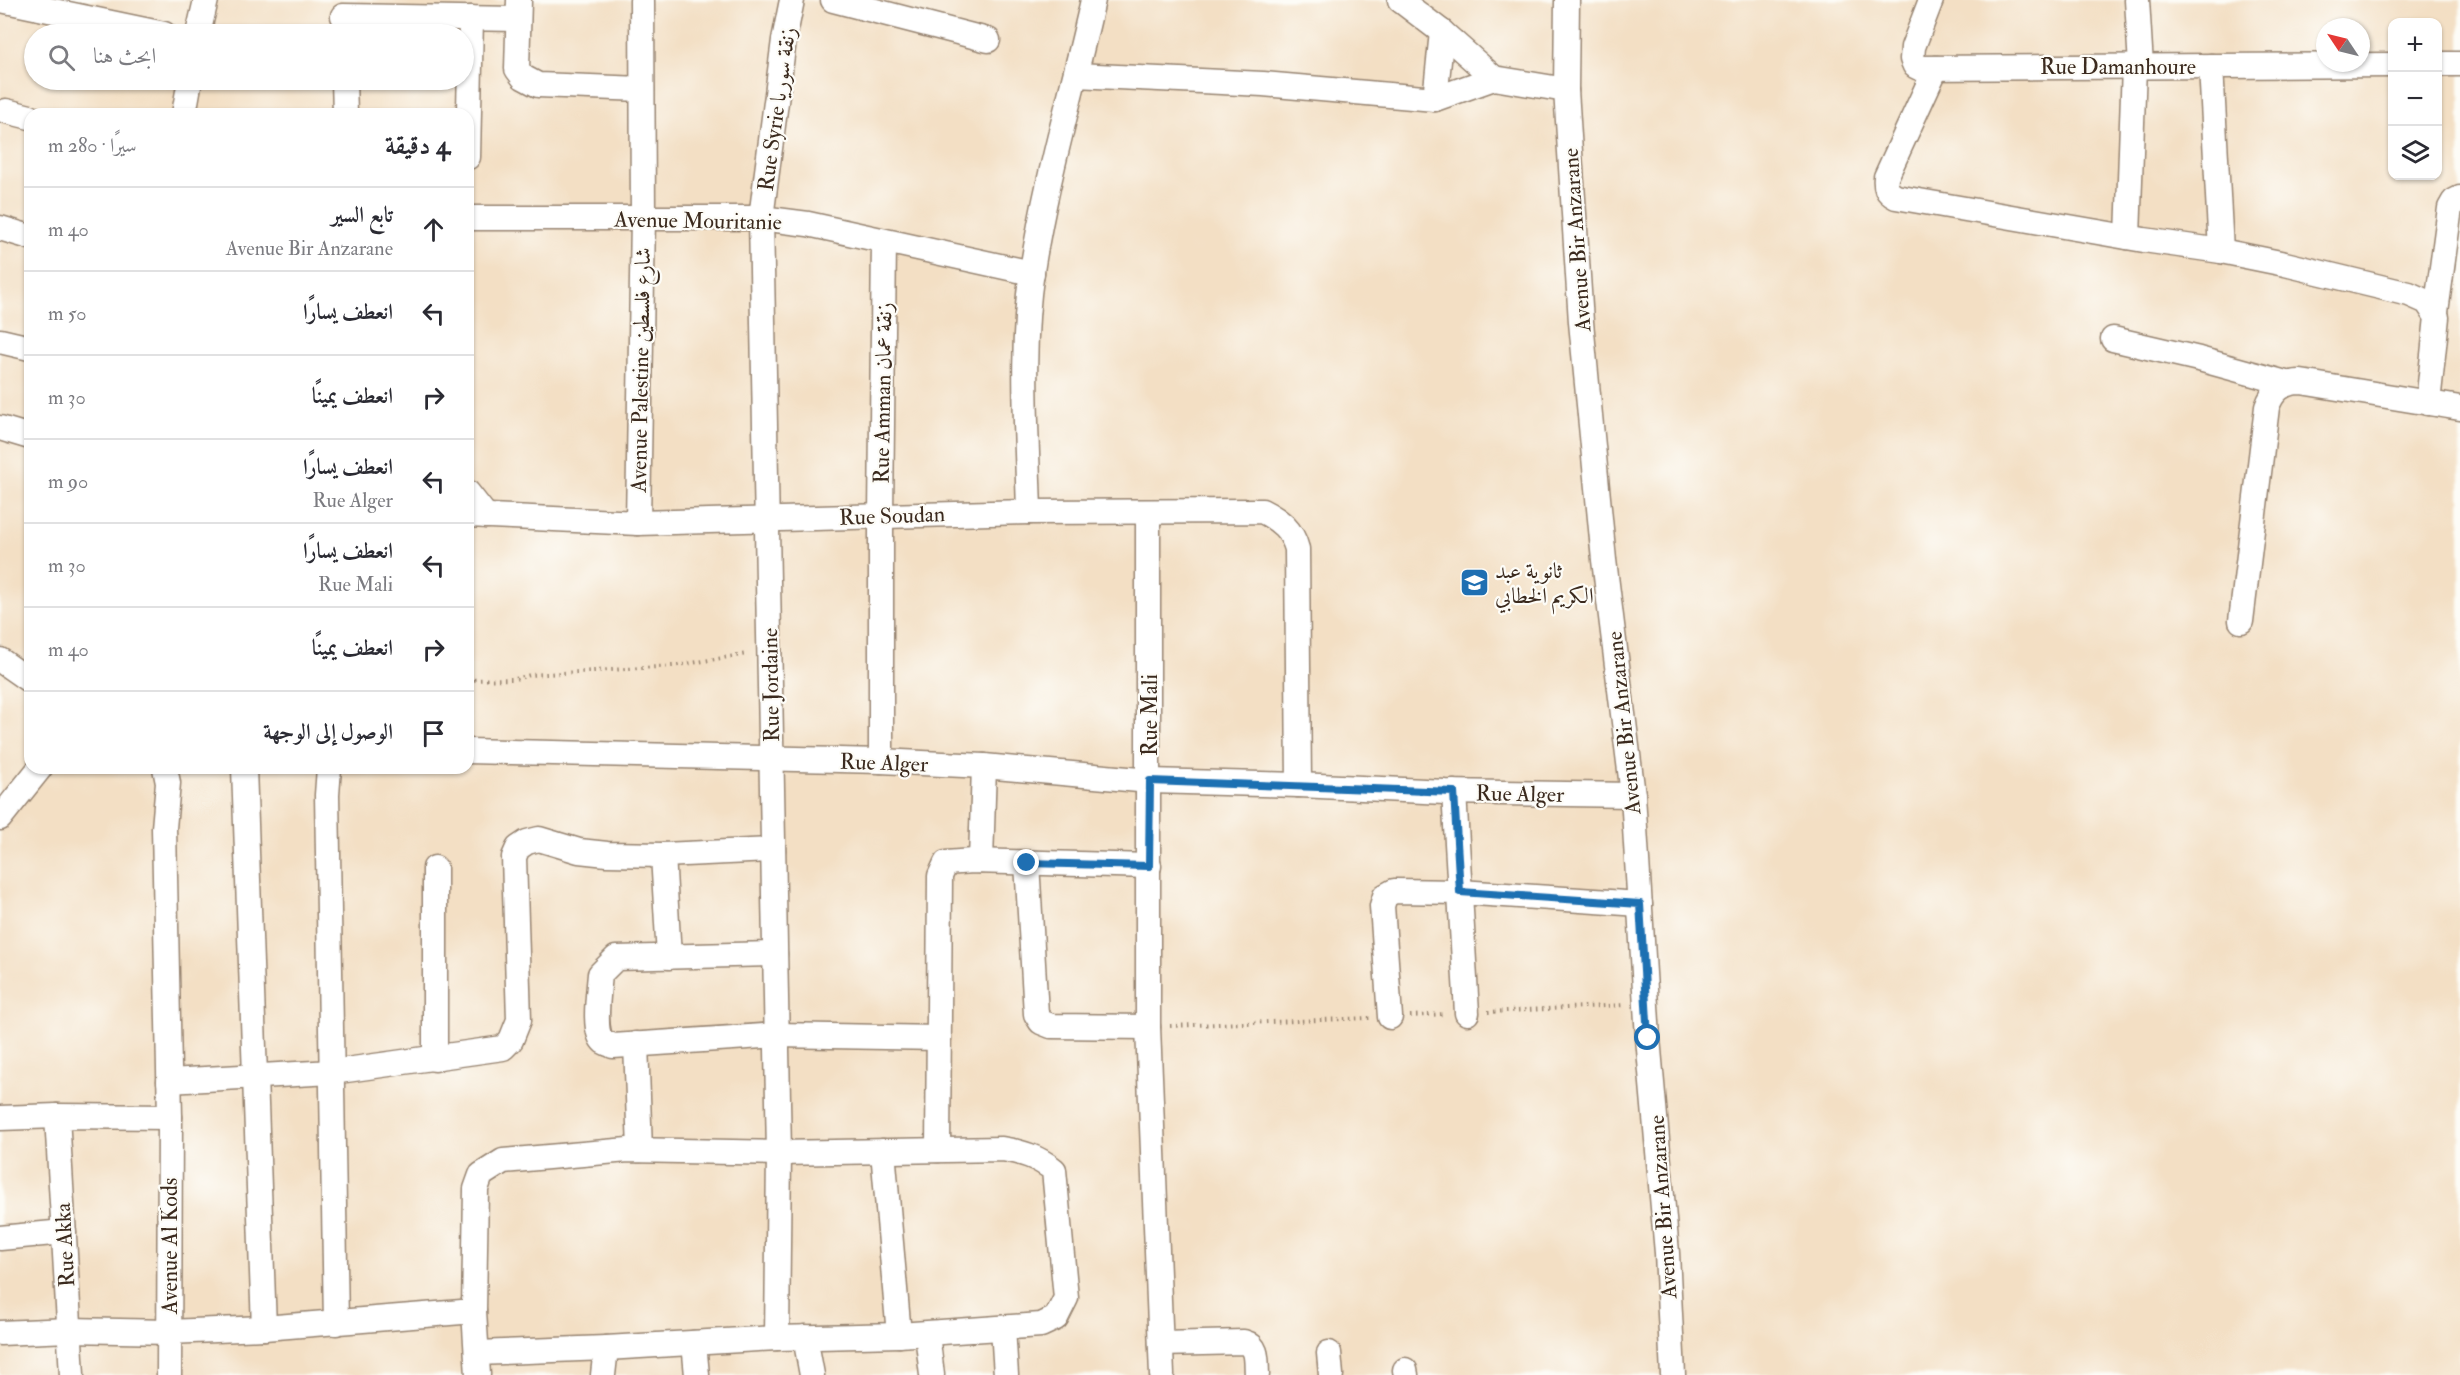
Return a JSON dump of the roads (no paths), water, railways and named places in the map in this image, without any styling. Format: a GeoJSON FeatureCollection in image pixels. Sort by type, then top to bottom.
{"type":"FeatureCollection","features":[{"type":"Feature","properties":{"kind":"street"},"geometry":{"type":"LineString","coordinates":[[1,0],[116,24]]}},
{"type":"Feature","properties":{"kind":"street"},"geometry":{"type":"LineString","coordinates":[[200,24],[206,0]]}},
{"type":"Feature","properties":{"kind":"street","name":"Avenue Palestine شارع فلسطين"},"geometry":{"type":"LineString","coordinates":[[638,523],[643,217],[642,0]]}},
{"type":"Feature","properties":{"kind":"street","name":"Rue Syrie زنقة سوريا"},"geometry":{"type":"LineString","coordinates":[[761,218],[784,40],[792,0]]}},
{"type":"Feature","properties":{"kind":"street"},"geometry":{"type":"LineString","coordinates":[[833,0],[988,40]]}},
{"type":"Feature","properties":{"kind":"street"},"geometry":{"type":"LineString","coordinates":[[1029,512],[1026,383],[1032,273],[1043,214],[1093,0]]}},
{"type":"Feature","properties":{"kind":"street"},"geometry":{"type":"LineString","coordinates":[[1400,0],[1442,32],[1494,78]]}},
{"type":"Feature","properties":{"kind":"street","name":"Avenue Bir Anzarane"},"geometry":{"type":"LineString","coordinates":[[1567,0],[1566,90],[1581,322],[1604,560],[1633,795],[1648,1038],[1667,1253],[1674,1375]]}},
{"type":"Feature","properties":{"kind":"street","name":"Rue Damanhoure"},"geometry":{"type":"LineString","coordinates":[[1931,0],[1913,47],[1912,59],[1917,68],[2388,65]]}},
{"type":"Feature","properties":{"kind":"street"},"geometry":{"type":"LineString","coordinates":[[2128,237],[2138,66],[2137,0]]}},
{"type":"Feature","properties":{"kind":"street"},"geometry":{"type":"LineString","coordinates":[[343,17],[471,18],[519,10],[517,69],[530,82],[538,85],[642,89]]}},
{"type":"Feature","properties":{"kind":"street"},"geometry":{"type":"LineString","coordinates":[[471,18],[471,24]]}},
{"type":"Feature","properties":{"kind":"street"},"geometry":{"type":"LineString","coordinates":[[1435,99],[1442,32]]}},
{"type":"Feature","properties":{"kind":"street"},"geometry":{"type":"LineString","coordinates":[[2442,64],[2460,64]]}},
{"type":"Feature","properties":{"kind":"street"},"geometry":{"type":"LineString","coordinates":[[2211,66],[2221,251]]}},
{"type":"Feature","properties":{"kind":"street"},"geometry":{"type":"LineString","coordinates":[[1936,68],[1886,177],[1885,184],[1889,194],[2285,264],[2409,294],[2427,302],[2436,312]]}},
{"type":"Feature","properties":{"kind":"street"},"geometry":{"type":"LineString","coordinates":[[1076,75],[1263,84],[1435,99],[1494,78],[1566,90]]}},
{"type":"Feature","properties":{"kind":"street"},"geometry":{"type":"LineString","coordinates":[[185,108],[188,90]]}},
{"type":"Feature","properties":{"kind":"street"},"geometry":{"type":"LineString","coordinates":[[344,90],[345,108]]}},
{"type":"Feature","properties":{"kind":"street"},"geometry":{"type":"LineString","coordinates":[[469,90],[469,108]]}},
{"type":"Feature","properties":{"kind":"street"},"geometry":{"type":"LineString","coordinates":[[6,111],[24,116]]}},
{"type":"Feature","properties":{"kind":"street"},"geometry":{"type":"LineString","coordinates":[[2428,403],[2437,322],[2436,312],[2450,208],[2452,203],[2460,198]]}},
{"type":"Feature","properties":{"kind":"street","name":"Avenue Mouritanie"},"geometry":{"type":"LineString","coordinates":[[474,218],[761,218],[808,224],[1032,273]]}},
{"type":"Feature","properties":{"kind":"street","name":"Rue Jordaine"},"geometry":{"type":"LineString","coordinates":[[761,218],[779,1153],[777,1338]]}},
{"type":"Feature","properties":{"kind":"street"},"geometry":{"type":"LineString","coordinates":[[0,228],[24,235]]}},
{"type":"Feature","properties":{"kind":"street","name":"Rue Amman زنقة عمان"},"geometry":{"type":"LineString","coordinates":[[881,761],[884,241]]}},
{"type":"Feature","properties":{"kind":"street"},"geometry":{"type":"LineString","coordinates":[[2113,339],[2199,358],[2286,383],[2301,382],[2460,408]]}},
{"type":"Feature","properties":{"kind":"street"},"geometry":{"type":"LineString","coordinates":[[0,341],[24,347]]}},
{"type":"Feature","properties":{"kind":"street"},"geometry":{"type":"LineString","coordinates":[[2241,621],[2267,407],[2276,390],[2286,383]]}},
{"type":"Feature","properties":{"kind":"street"},"geometry":{"type":"LineString","coordinates":[[0,428],[24,435]]}},
{"type":"Feature","properties":{"kind":"street","name":"Rue Soudan"},"geometry":{"type":"LineString","coordinates":[[477,515],[638,523],[1029,512],[1262,511],[1283,524],[1294,537],[1297,549],[1299,785]]}},
{"type":"Feature","properties":{"kind":"street","name":"Rue Mali"},"geometry":{"type":"LineString","coordinates":[[1148,512],[1150,781],[1148,1027],[1162,1375]]}},
{"type":"Feature","properties":{"kind":"street"},"geometry":{"type":"LineString","coordinates":[[0,660],[24,677]]}},
{"type":"Feature","properties":{"kind":"street","name":"Rue Alger"},"geometry":{"type":"LineString","coordinates":[[474,751],[881,761],[984,766],[1150,781],[1454,792],[1633,795]]}},
{"type":"Feature","properties":{"kind":"street"},"geometry":{"type":"LineString","coordinates":[[981,861],[984,766]]}},
{"type":"Feature","properties":{"kind":"street"},"geometry":{"type":"LineString","coordinates":[[0,818],[35,774]]}},
{"type":"Feature","properties":{"kind":"street","name":"Avenue Al Kods"},"geometry":{"type":"LineString","coordinates":[[166,774],[168,783],[164,828],[170,1117],[169,1375]]}},
{"type":"Feature","properties":{"kind":"street"},"geometry":{"type":"LineString","coordinates":[[244,774],[264,1328]]}},
{"type":"Feature","properties":{"kind":"street"},"geometry":{"type":"LineString","coordinates":[[329,774],[336,1323]]}},
{"type":"Feature","properties":{"kind":"street"},"geometry":{"type":"LineString","coordinates":[[1454,792],[1467,1013]]}},
{"type":"Feature","properties":{"kind":"street"},"geometry":{"type":"LineString","coordinates":[[169,1081],[332,1072],[502,1048],[511,1040],[516,1031],[519,1007],[514,856],[518,848],[527,842],[539,839],[579,851],[597,853],[663,855],[773,850]]}},
{"type":"Feature","properties":{"kind":"street"},"geometry":{"type":"LineString","coordinates":[[663,855],[669,957]]}},
{"type":"Feature","properties":{"kind":"street"},"geometry":{"type":"LineString","coordinates":[[938,1150],[942,868],[946,862],[1149,866]]}},
{"type":"Feature","properties":{"kind":"street"},"geometry":{"type":"LineString","coordinates":[[1027,863],[1036,1014],[1041,1022],[1052,1026],[1148,1027]]}},
{"type":"Feature","properties":{"kind":"street"},"geometry":{"type":"LineString","coordinates":[[435,868],[435,1059]]}},
{"type":"Feature","properties":{"kind":"street"},"geometry":{"type":"LineString","coordinates":[[1390,1017],[1382,906],[1385,896],[1394,891],[1460,892],[1640,904]]}},
{"type":"Feature","properties":{"kind":"street"},"geometry":{"type":"LineString","coordinates":[[775,954],[616,958],[600,974],[597,1024],[600,1037],[604,1042],[613,1046],[777,1035],[939,1038]]}},
{"type":"Feature","properties":{"kind":"street"},"geometry":{"type":"LineString","coordinates":[[636,1044],[640,1150]]}},
{"type":"Feature","properties":{"kind":"street","name":"Rue Akka"},"geometry":{"type":"LineString","coordinates":[[57,1116],[72,1375]]}},
{"type":"Feature","properties":{"kind":"street"},"geometry":{"type":"LineString","coordinates":[[0,1118],[170,1117]]}},
{"type":"Feature","properties":{"kind":"street"},"geometry":{"type":"LineString","coordinates":[[640,1150],[779,1153],[1013,1151],[1043,1161],[1054,1170],[1066,1298],[1056,1318],[1041,1326],[927,1334],[777,1338],[606,1348],[478,1364],[474,1311],[476,1189],[481,1175],[503,1161],[640,1150]]}},
{"type":"Feature","properties":{"kind":"street"},"geometry":{"type":"LineString","coordinates":[[883,1151],[899,1335]]}},
{"type":"Feature","properties":{"kind":"street"},"geometry":{"type":"LineString","coordinates":[[0,1238],[63,1232]]}},
{"type":"Feature","properties":{"kind":"street"},"geometry":{"type":"LineString","coordinates":[[0,1333],[69,1330],[169,1332],[264,1328],[474,1311]]}},
{"type":"Feature","properties":{"kind":"street"},"geometry":{"type":"LineString","coordinates":[[1003,1328],[1006,1375]]}},
{"type":"Feature","properties":{"kind":"street"},"geometry":{"type":"LineString","coordinates":[[927,1334],[932,1375]]}},
{"type":"Feature","properties":{"kind":"street"},"geometry":{"type":"LineString","coordinates":[[805,1337],[812,1375]]}},
{"type":"Feature","properties":{"kind":"street"},"geometry":{"type":"LineString","coordinates":[[1161,1344],[1244,1342],[1252,1344],[1255,1348],[1257,1375]]}},
{"type":"Feature","properties":{"kind":"street"},"geometry":{"type":"LineString","coordinates":[[694,1343],[697,1375]]}},
{"type":"Feature","properties":{"kind":"street"},"geometry":{"type":"LineString","coordinates":[[603,1375],[606,1348]]}},
{"type":"Feature","properties":{"kind":"place","name":"ثانوية عبد الكريم الخطابي"},"geometry":{"type":"Point","coordinates":[1474,583]}}]}
